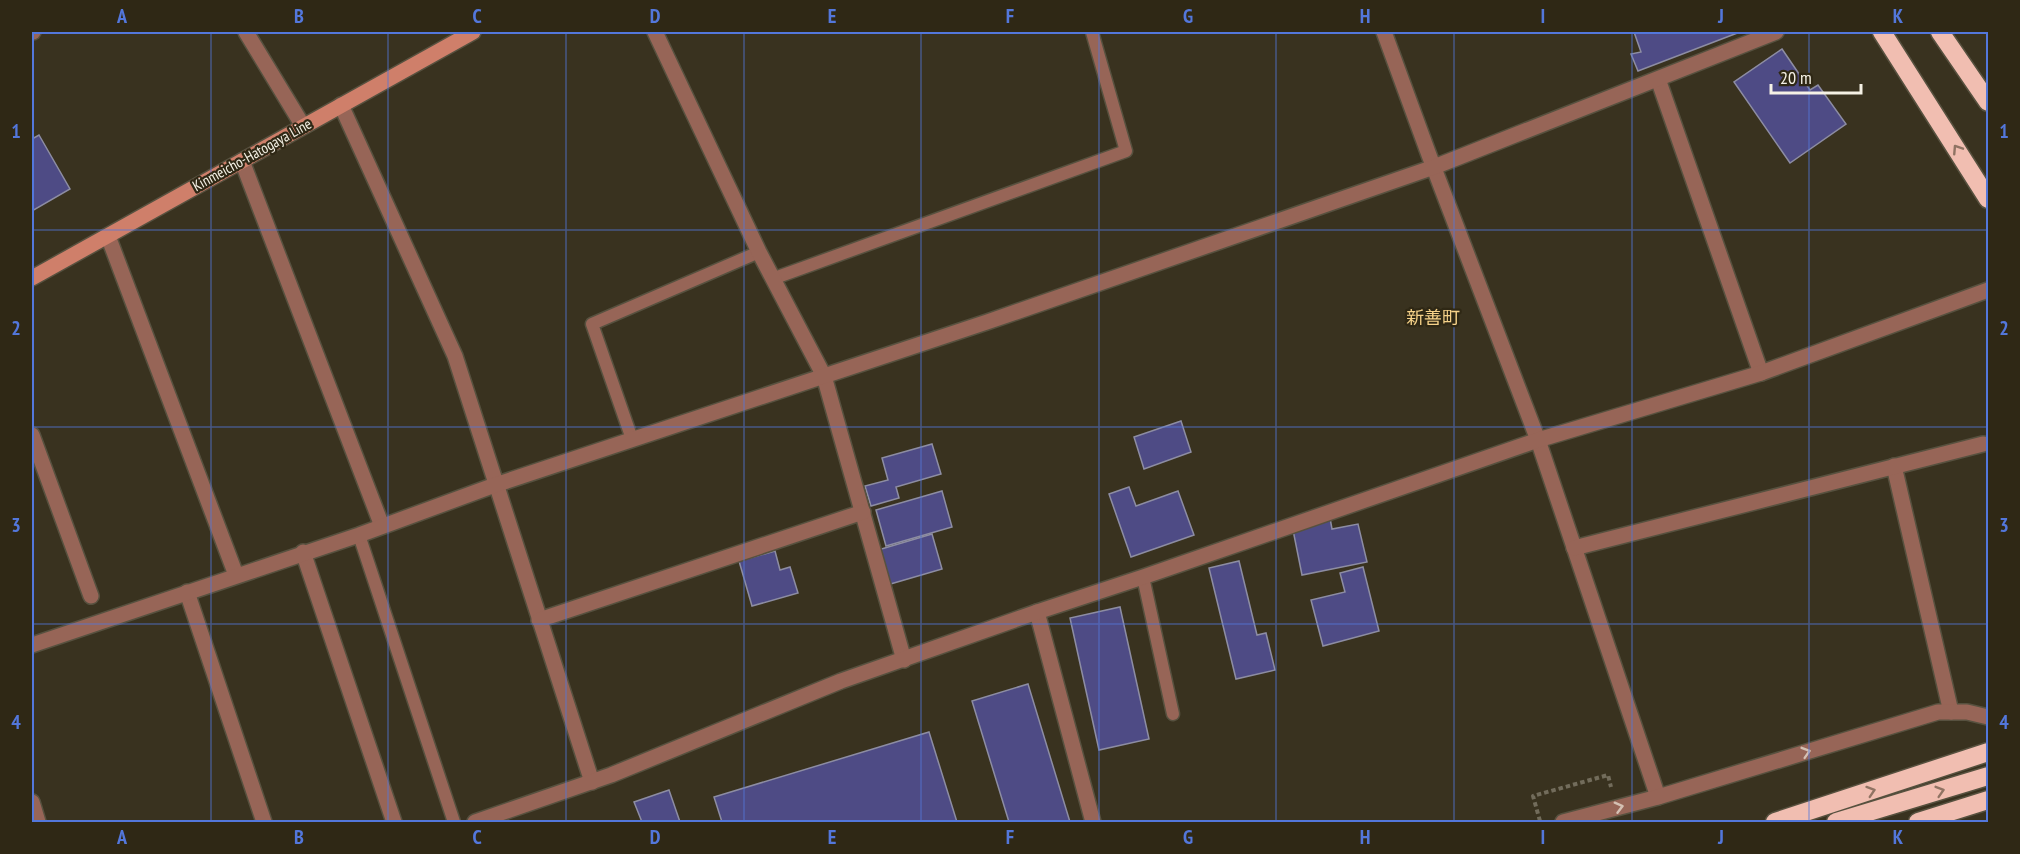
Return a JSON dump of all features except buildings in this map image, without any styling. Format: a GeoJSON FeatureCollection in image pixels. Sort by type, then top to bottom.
{"type":"FeatureCollection","features":[{"type":"Feature","properties":{"kind":"highway"},"geometry":{"type":"LineString","coordinates":[[1882,32],[1989,199]]}},
{"type":"Feature","properties":{"kind":"highway"},"geometry":{"type":"LineString","coordinates":[[1940,32],[1989,102]]}},
{"type":"Feature","properties":{"kind":"highway"},"geometry":{"type":"LineString","coordinates":[[1775,822],[1989,752]]}},
{"type":"Feature","properties":{"kind":"highway"},"geometry":{"type":"LineString","coordinates":[[1836,822],[1989,776]]}},
{"type":"Feature","properties":{"kind":"highway"},"geometry":{"type":"LineString","coordinates":[[1918,822],[1989,800]]}},
{"type":"Feature","properties":{"kind":"main road","name":"Kinmeicho-Hatogaya Line"},"geometry":{"type":"LineString","coordinates":[[32,278],[474,32]]}},
{"type":"Feature","properties":{"kind":"street"},"geometry":{"type":"LineString","coordinates":[[246,32],[303,126]]}},
{"type":"Feature","properties":{"kind":"street"},"geometry":{"type":"LineString","coordinates":[[655,32],[772,279],[824,376],[904,660]]}},
{"type":"Feature","properties":{"kind":"street"},"geometry":{"type":"LineString","coordinates":[[1384,32],[1538,440],[1658,797]]}},
{"type":"Feature","properties":{"kind":"street"},"geometry":{"type":"LineString","coordinates":[[32,645],[359,535],[495,485],[824,376],[1434,167],[1776,32]]}},
{"type":"Feature","properties":{"kind":"street"},"geometry":{"type":"LineString","coordinates":[[1658,78],[1761,373]]}},
{"type":"Feature","properties":{"kind":"street"},"geometry":{"type":"LineString","coordinates":[[341,105],[455,356],[592,782]]}},
{"type":"Feature","properties":{"kind":"street"},"geometry":{"type":"LineString","coordinates":[[242,161],[382,526]]}},
{"type":"Feature","properties":{"kind":"street"},"geometry":{"type":"LineString","coordinates":[[108,236],[236,575]]}},
{"type":"Feature","properties":{"kind":"street"},"geometry":{"type":"LineString","coordinates":[[475,822],[592,782],[841,681],[1037,612],[1538,440],[1761,373],[1989,290]]}},
{"type":"Feature","properties":{"kind":"street"},"geometry":{"type":"LineString","coordinates":[[32,435],[92,596]]}},
{"type":"Feature","properties":{"kind":"street"},"geometry":{"type":"LineString","coordinates":[[1574,548],[1983,444]]}},
{"type":"Feature","properties":{"kind":"street"},"geometry":{"type":"LineString","coordinates":[[1894,466],[1951,712]]}},
{"type":"Feature","properties":{"kind":"street"},"geometry":{"type":"LineString","coordinates":[[539,620],[863,512]]}},
{"type":"Feature","properties":{"kind":"street"},"geometry":{"type":"LineString","coordinates":[[303,552],[394,822]]}},
{"type":"Feature","properties":{"kind":"street"},"geometry":{"type":"LineString","coordinates":[[187,592],[264,822]]}},
{"type":"Feature","properties":{"kind":"street"},"geometry":{"type":"LineString","coordinates":[[1037,612],[1093,822]]}},
{"type":"Feature","properties":{"kind":"street"},"geometry":{"type":"LineString","coordinates":[[1563,822],[1658,797],[1938,712],[1967,712],[1989,717]]}},
{"type":"Feature","properties":{"kind":"street"},"geometry":{"type":"LineString","coordinates":[[32,802],[38,822]]}},
{"type":"Feature","properties":{"kind":"lane"},"geometry":{"type":"LineString","coordinates":[[772,279],[1126,151],[1092,32]]}},
{"type":"Feature","properties":{"kind":"lane"},"geometry":{"type":"LineString","coordinates":[[632,439],[592,324],[759,252]]}},
{"type":"Feature","properties":{"kind":"lane"},"geometry":{"type":"LineString","coordinates":[[359,535],[454,822]]}},
{"type":"Feature","properties":{"kind":"lane"},"geometry":{"type":"LineString","coordinates":[[1143,577],[1173,714]]}},
{"type":"Feature","properties":{"kind":"path"},"geometry":{"type":"LineString","coordinates":[[1541,822],[1533,796],[1608,775],[1612,788]]}},
{"type":"Feature","properties":{"kind":"district","name":"新善町"},"geometry":{"type":"Point","coordinates":[1433,318]}}]}
